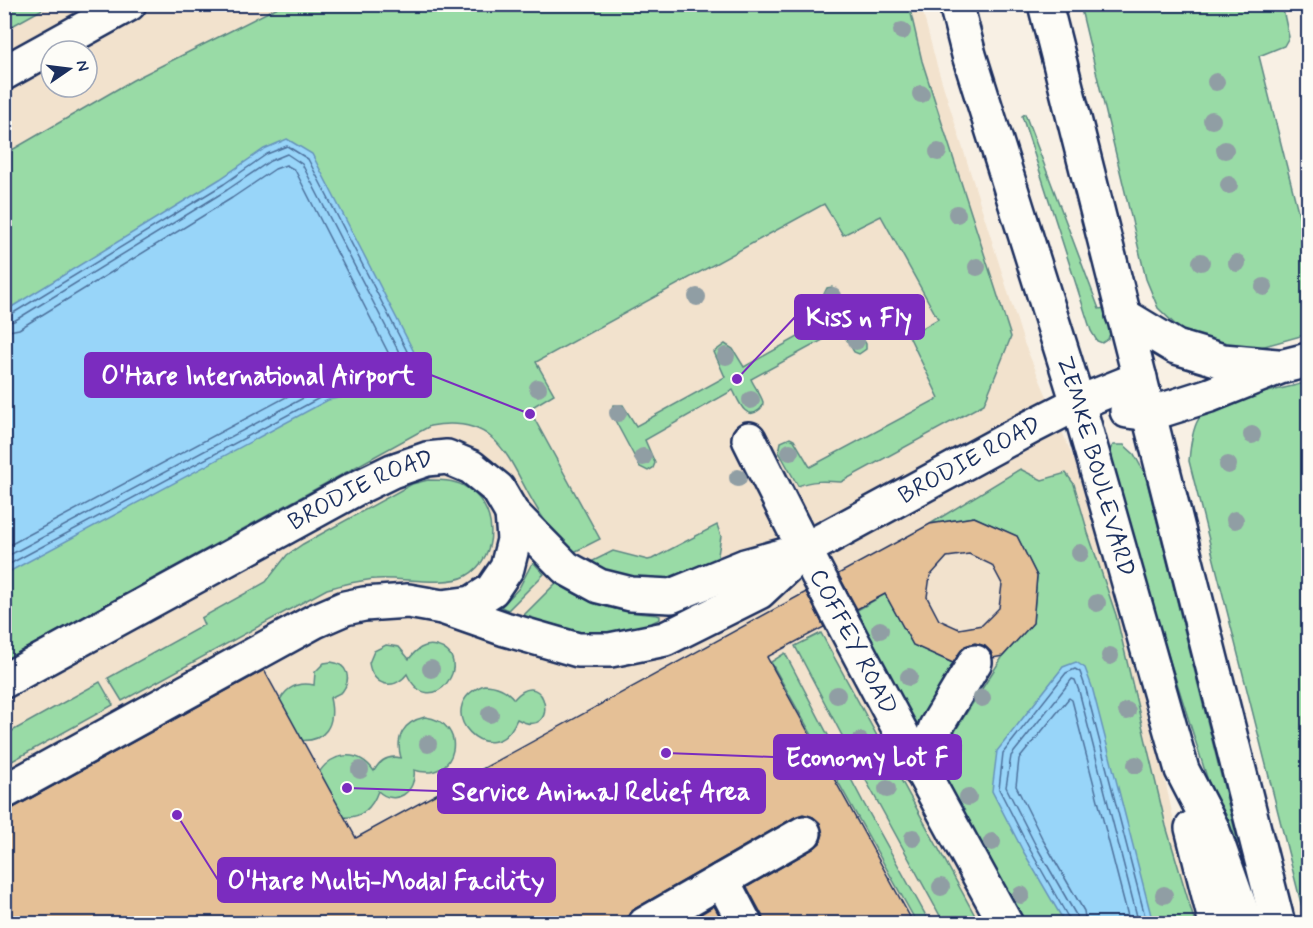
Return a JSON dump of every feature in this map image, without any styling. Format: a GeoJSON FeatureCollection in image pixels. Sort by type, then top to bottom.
{"type":"FeatureCollection","features":[{"type":"Feature","properties":{"kind":"street"},"geometry":{"type":"LineString","coordinates":[[4,73],[129,4]]}},
{"type":"Feature","properties":{"kind":"street","name":"ZEMKE BOULEVARD"},"geometry":{"type":"LineString","coordinates":[[956,4],[972,67],[1078,403],[1182,770],[1212,828],[1246,924]]}},
{"type":"Feature","properties":{"kind":"street"},"geometry":{"type":"LineString","coordinates":[[1045,4],[1278,924]]}},
{"type":"Feature","properties":{"kind":"street"},"geometry":{"type":"LineString","coordinates":[[1123,315],[1176,347],[1223,361],[1294,363]]}},
{"type":"Feature","properties":{"kind":"street"},"geometry":{"type":"LineString","coordinates":[[1078,403],[1150,414],[1210,395],[1294,363]]}},
{"type":"Feature","properties":{"kind":"street","name":"BRODIE ROAD"},"geometry":{"type":"LineString","coordinates":[[4,681],[355,489],[392,471],[427,459],[447,457],[471,467],[498,489],[512,513],[566,568],[599,586],[631,594],[670,596],[746,566],[804,550],[1078,403],[1140,378]]}},
{"type":"Feature","properties":{"kind":"street","name":"COFFEY ROAD"},"geometry":{"type":"LineString","coordinates":[[749,439],[804,550],[920,770],[1006,924]]}},
{"type":"Feature","properties":{"kind":"street"},"geometry":{"type":"LineString","coordinates":[[442,607],[472,603],[492,590],[507,568],[514,540],[512,513]]}},
{"type":"Feature","properties":{"kind":"street","name":"BRODIE ROAD"},"geometry":{"type":"LineString","coordinates":[[4,792],[315,621],[345,608],[364,604],[408,601],[442,607],[578,650],[610,650],[665,639],[759,592],[804,550]]}},
{"type":"Feature","properties":{"kind":"street"},"geometry":{"type":"LineString","coordinates":[[920,770],[936,728],[975,662]]}},
{"type":"Feature","properties":{"kind":"street"},"geometry":{"type":"LineString","coordinates":[[1182,770],[1193,835],[1216,924]]}},
{"type":"Feature","properties":{"kind":"street"},"geometry":{"type":"LineString","coordinates":[[645,924],[804,833]]}},
{"type":"Feature","properties":{"kind":"street"},"geometry":{"type":"LineString","coordinates":[[722,880],[745,924]]}},
{"type":"Feature","properties":{"kind":"shaded area"},"geometry":{"type":"Polygon","coordinates":[[[5,5],[921,5],[937,66],[1024,343],[1085,485],[1131,625],[1179,844],[1204,923],[5,924],[5,5]]]}},
{"type":"Feature","properties":{"kind":"green space"},"geometry":{"type":"Polygon","coordinates":[[[5,4],[50,4],[50,5],[5,30],[5,4]]]}},
{"type":"Feature","properties":{"kind":"green space"},"geometry":{"type":"Polygon","coordinates":[[[282,5],[909,5],[922,61],[1011,337],[984,404],[841,482],[813,482],[798,486],[779,452],[781,442],[790,438],[794,440],[810,467],[939,398],[909,336],[938,319],[881,216],[843,235],[824,204],[536,362],[554,394],[529,409],[600,539],[574,552],[549,526],[504,451],[491,438],[476,428],[456,424],[430,426],[5,660],[5,154],[133,80],[282,5]]]}},
{"type":"Feature","properties":{"kind":"green space"},"geometry":{"type":"Polygon","coordinates":[[[1080,5],[1282,5],[1289,37],[1284,46],[1259,56],[1308,251],[1308,334],[1261,347],[1226,344],[1182,331],[1158,308],[1146,279],[1080,5]]]}},
{"type":"Feature","properties":{"kind":"green space"},"geometry":{"type":"Polygon","coordinates":[[[1025,114],[1099,309],[1105,308],[1111,331],[1108,339],[1102,343],[1097,341],[1091,331],[1022,116],[1025,114]]]}},
{"type":"Feature","properties":{"kind":"green space"},"geometry":{"type":"Polygon","coordinates":[[[832,287],[836,290],[866,344],[866,349],[859,354],[854,352],[841,330],[751,379],[763,402],[759,410],[754,413],[746,411],[733,390],[645,440],[655,463],[648,471],[640,467],[611,413],[613,405],[623,405],[636,426],[725,377],[714,352],[725,344],[733,349],[744,367],[834,317],[823,296],[827,288],[832,287]]]}},
{"type":"Feature","properties":{"kind":"green space"},"geometry":{"type":"Polygon","coordinates":[[[1308,382],[1308,923],[1306,923],[1189,461],[1194,431],[1201,416],[1236,400],[1308,382]]]}},
{"type":"Feature","properties":{"kind":"green space"},"geometry":{"type":"Polygon","coordinates":[[[1113,445],[1124,445],[1134,454],[1145,474],[1238,843],[1236,848],[1229,847],[1107,462],[1107,454],[1113,445]]]}},
{"type":"Feature","properties":{"kind":"green space"},"geometry":{"type":"Polygon","coordinates":[[[1020,469],[1042,480],[1066,473],[1074,484],[1116,615],[1166,826],[1195,923],[1021,923],[946,788],[941,767],[942,751],[1003,656],[1033,623],[1037,576],[1017,536],[974,517],[930,524],[1020,469]]]}},
{"type":"Feature","properties":{"kind":"green space"},"geometry":{"type":"Polygon","coordinates":[[[428,480],[451,481],[464,486],[484,505],[489,517],[490,543],[485,556],[466,576],[447,581],[370,580],[327,589],[122,701],[108,678],[204,625],[201,618],[266,582],[287,555],[303,544],[412,484],[428,480]]]}},
{"type":"Feature","properties":{"kind":"green space"},"geometry":{"type":"Polygon","coordinates":[[[717,525],[721,536],[718,555],[720,561],[681,577],[670,580],[646,580],[611,572],[589,563],[613,551],[652,559],[717,525]]]}},
{"type":"Feature","properties":{"kind":"green space"},"geometry":{"type":"Polygon","coordinates":[[[534,563],[544,574],[508,610],[501,607],[519,588],[534,563]]]}},
{"type":"Feature","properties":{"kind":"green space"},"geometry":{"type":"Polygon","coordinates":[[[556,583],[592,602],[628,612],[657,615],[660,619],[623,633],[591,635],[523,616],[556,583]]]}},
{"type":"Feature","properties":{"kind":"green space"},"geometry":{"type":"Polygon","coordinates":[[[885,594],[913,645],[957,665],[918,731],[854,612],[885,594]]]}},
{"type":"Feature","properties":{"kind":"green space"},"geometry":{"type":"Polygon","coordinates":[[[821,633],[979,923],[944,923],[857,764],[795,646],[821,633]]]}},
{"type":"Feature","properties":{"kind":"green space"},"geometry":{"type":"Polygon","coordinates":[[[386,645],[399,647],[409,659],[421,648],[428,646],[436,646],[448,652],[453,662],[452,673],[447,683],[438,690],[428,693],[417,688],[407,674],[396,683],[384,684],[379,681],[374,677],[369,663],[374,651],[386,645]]]}},
{"type":"Feature","properties":{"kind":"green space"},"geometry":{"type":"Polygon","coordinates":[[[785,653],[930,923],[917,923],[771,662],[785,653]]]}},
{"type":"Feature","properties":{"kind":"green space"},"geometry":{"type":"Polygon","coordinates":[[[331,662],[345,669],[347,682],[342,692],[330,698],[330,724],[322,735],[315,739],[296,740],[278,704],[292,687],[302,684],[314,685],[315,672],[324,663],[331,662]]]}},
{"type":"Feature","properties":{"kind":"green space"},"geometry":{"type":"Polygon","coordinates":[[[100,682],[113,705],[5,765],[5,735],[100,682]]]}},
{"type":"Feature","properties":{"kind":"green space"},"geometry":{"type":"Polygon","coordinates":[[[484,685],[501,688],[514,699],[525,690],[535,690],[541,695],[544,704],[544,713],[540,721],[531,724],[517,719],[506,735],[494,741],[481,740],[470,732],[463,721],[461,708],[468,695],[484,685]]]}},
{"type":"Feature","properties":{"kind":"green space"},"geometry":{"type":"Polygon","coordinates":[[[425,717],[439,721],[448,729],[453,740],[453,751],[449,761],[441,768],[429,772],[414,770],[412,785],[404,795],[391,798],[378,791],[373,803],[365,811],[355,816],[342,817],[317,776],[323,768],[337,758],[352,756],[360,759],[374,771],[385,759],[401,758],[399,743],[402,732],[417,719],[425,717]]]}},
{"type":"Feature","properties":{"kind":"water"},"geometry":{"type":"Polygon","coordinates":[[[287,139],[312,154],[416,356],[420,373],[415,386],[404,392],[376,391],[328,400],[5,574],[5,311],[220,179],[264,149],[287,139]]]}},
{"type":"Feature","properties":{"kind":"water"},"geometry":{"type":"Polygon","coordinates":[[[1076,662],[1085,668],[1092,687],[1153,923],[1065,923],[1023,851],[992,791],[997,751],[1063,667],[1076,662]]]}},
{"type":"Feature","properties":{"kind":"building"},"geometry":{"type":"Polygon","coordinates":[[[974,517],[1017,536],[1037,576],[1033,623],[1003,656],[993,658],[985,646],[975,643],[965,646],[953,663],[913,645],[885,594],[857,609],[838,574],[930,524],[974,517]],[[969,554],[947,557],[930,576],[927,597],[939,620],[959,629],[982,625],[999,608],[1002,584],[992,565],[969,554]]]}},
{"type":"Feature","properties":{"kind":"building"},"geometry":{"type":"Polygon","coordinates":[[[806,592],[824,627],[767,657],[914,924],[764,924],[762,915],[747,887],[820,843],[823,834],[820,823],[813,817],[803,814],[636,908],[629,914],[626,924],[4,924],[4,811],[264,670],[356,838],[806,592]]]}},
{"type":"Feature","properties":{"kind":"building"},"geometry":{"type":"Polygon","coordinates":[[[714,906],[724,924],[684,924],[714,906]]]}},
{"type":"Feature","properties":{"kind":"place","name":"Kiss n Fly"},"geometry":{"type":"Point","coordinates":[737,379]}},
{"type":"Feature","properties":{"kind":"place","name":"O'Hare International Airport"},"geometry":{"type":"Point","coordinates":[530,414]}},
{"type":"Feature","properties":{"kind":"place","name":"Economy Lot F"},"geometry":{"type":"Point","coordinates":[666,753]}},
{"type":"Feature","properties":{"kind":"place","name":"Service Animal Relief Area"},"geometry":{"type":"Point","coordinates":[347,788]}},
{"type":"Feature","properties":{"kind":"place","name":"O'Hare Multi-Modal Facility"},"geometry":{"type":"Point","coordinates":[177,815]}}]}
